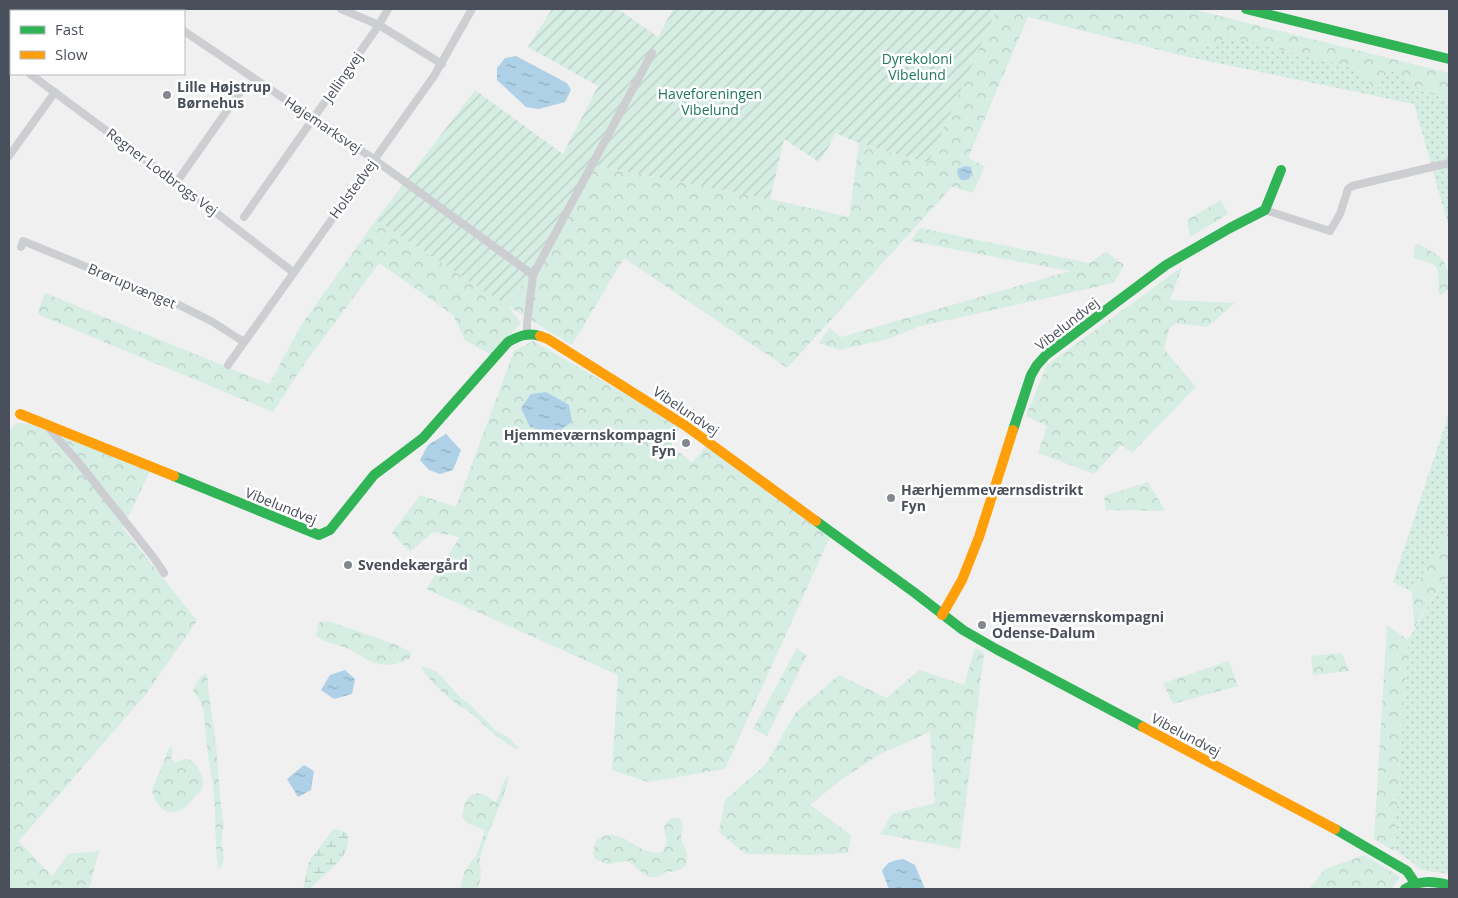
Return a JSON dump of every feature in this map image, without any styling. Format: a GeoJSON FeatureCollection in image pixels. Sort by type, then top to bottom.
{"type":"FeatureCollection","features":[{"type":"Feature","properties":{"kind":"street"},"geometry":{"type":"LineString","coordinates":[[341,9],[379,25],[442,64]]}},
{"type":"Feature","properties":{"kind":"street","name":"Jellingvej"},"geometry":{"type":"LineString","coordinates":[[244,217],[379,25],[388,9]]}},
{"type":"Feature","properties":{"kind":"street","name":"Holstedvej"},"geometry":{"type":"LineString","coordinates":[[228,365],[442,64],[472,9]]}},
{"type":"Feature","properties":{"kind":"street"},"geometry":{"type":"LineString","coordinates":[[1246,9],[1449,59]]}},
{"type":"Feature","properties":{"kind":"street","name":"Højemarksvej"},"geometry":{"type":"LineString","coordinates":[[185,32],[375,160],[533,275]]}},
{"type":"Feature","properties":{"kind":"street"},"geometry":{"type":"LineString","coordinates":[[528,334],[527,324],[533,275],[652,53]]}},
{"type":"Feature","properties":{"kind":"street","name":"Regner Lodbrogs Vej"},"geometry":{"type":"LineString","coordinates":[[31,75],[293,272]]}},
{"type":"Feature","properties":{"kind":"street"},"geometry":{"type":"LineString","coordinates":[[176,183],[243,88]]}},
{"type":"Feature","properties":{"kind":"street"},"geometry":{"type":"LineString","coordinates":[[9,156],[55,92]]}},
{"type":"Feature","properties":{"kind":"street"},"geometry":{"type":"LineString","coordinates":[[1281,170],[1265,210],[1330,231],[1340,214],[1348,189],[1352,186],[1449,163]]}},
{"type":"Feature","properties":{"kind":"street","name":"Vibelundvej"},"geometry":{"type":"LineString","coordinates":[[942,615],[966,570],[979,537],[1031,375],[1037,365],[1046,355],[1166,265],[1265,210]]}},
{"type":"Feature","properties":{"kind":"street","name":"Brørupvænget"},"geometry":{"type":"LineString","coordinates":[[21,247],[23,241],[175,304],[210,321],[244,342]]}},
{"type":"Feature","properties":{"kind":"street","name":"Vibelundvej"},"geometry":{"type":"LineString","coordinates":[[20,414],[319,536],[330,530],[374,475],[423,438],[508,342],[519,336],[538,334],[686,426],[915,592],[963,630],[1359,842],[1407,871],[1415,883]]}},
{"type":"Feature","properties":{"kind":"street","name":"Vibelundvej"},"geometry":{"type":"LineString","coordinates":[[45,424],[79,463],[149,551],[164,574]]}},
{"type":"Feature","properties":{"kind":"street"},"geometry":{"type":"LineString","coordinates":[[1405,889],[1415,883],[1428,881],[1449,885]]}},
{"type":"Feature","properties":{"kind":"green space","name":"Haveforeningen Vibelund"},"geometry":{"type":"Polygon","coordinates":[[[552,9],[618,9],[658,37],[673,9],[989,9],[996,11],[928,163],[859,143],[835,133],[819,162],[784,139],[770,199],[593,165],[541,263],[506,305],[376,220],[475,90],[563,154],[598,86],[528,47],[552,9]]]}},
{"type":"Feature","properties":{"kind":"green space"},"geometry":{"type":"Polygon","coordinates":[[[989,9],[1192,9],[1449,73],[1449,99],[1424,92],[1389,68],[1376,91],[1358,69],[1230,37],[1184,56],[1028,17],[968,158],[985,166],[973,193],[952,187],[787,368],[624,258],[572,345],[508,306],[521,323],[491,355],[465,340],[453,315],[379,263],[305,363],[273,412],[37,314],[45,293],[269,384],[302,324],[376,220],[506,305],[593,165],[770,199],[849,217],[859,143],[927,163],[996,11],[989,9]]]}},
{"type":"Feature","properties":{"kind":"green space"},"geometry":{"type":"Polygon","coordinates":[[[1230,37],[1358,69],[1376,91],[1389,68],[1424,92],[1449,99],[1449,228],[1414,104],[1184,56],[1230,37]]]}},
{"type":"Feature","properties":{"kind":"green space"},"geometry":{"type":"Polygon","coordinates":[[[1221,200],[1228,214],[1190,237],[1187,220],[1221,200]]]}},
{"type":"Feature","properties":{"kind":"green space"},"geometry":{"type":"Polygon","coordinates":[[[920,228],[1089,263],[1106,252],[1124,265],[1114,283],[921,326],[888,339],[839,350],[819,343],[829,328],[841,337],[1070,271],[910,241],[920,228]]]}},
{"type":"Feature","properties":{"kind":"green space"},"geometry":{"type":"Polygon","coordinates":[[[1419,244],[1437,255],[1447,267],[1448,289],[1441,295],[1439,295],[1439,274],[1435,267],[1430,263],[1413,257],[1415,245],[1419,244]]]}},
{"type":"Feature","properties":{"kind":"green space"},"geometry":{"type":"Polygon","coordinates":[[[1182,267],[1170,300],[1235,303],[1207,327],[1176,323],[1169,329],[1164,349],[1196,387],[1132,453],[1121,445],[1094,474],[1038,453],[1047,426],[1026,416],[1047,365],[1182,267]]]}},
{"type":"Feature","properties":{"kind":"green space"},"geometry":{"type":"Polygon","coordinates":[[[533,341],[681,426],[671,445],[692,463],[707,445],[830,537],[725,769],[648,782],[612,770],[618,675],[426,589],[460,537],[433,532],[410,552],[392,533],[420,495],[456,507],[514,351],[533,341]]]}},
{"type":"Feature","properties":{"kind":"green space"},"geometry":{"type":"Polygon","coordinates":[[[1449,413],[1449,531],[1412,592],[1393,582],[1449,413]]]}},
{"type":"Feature","properties":{"kind":"green space"},"geometry":{"type":"Polygon","coordinates":[[[17,423],[31,424],[150,471],[123,528],[197,621],[146,694],[19,841],[52,876],[68,854],[99,851],[89,889],[9,889],[9,431],[17,423]]]}},
{"type":"Feature","properties":{"kind":"green space"},"geometry":{"type":"Polygon","coordinates":[[[1148,482],[1165,511],[1106,510],[1104,496],[1148,482]]]}},
{"type":"Feature","properties":{"kind":"green space"},"geometry":{"type":"Polygon","coordinates":[[[1449,531],[1449,571],[1414,628],[1412,592],[1449,531]]]}},
{"type":"Feature","properties":{"kind":"green space"},"geometry":{"type":"Polygon","coordinates":[[[1449,571],[1449,874],[1422,870],[1394,849],[1408,640],[1449,571]]]}},
{"type":"Feature","properties":{"kind":"green space"},"geometry":{"type":"Polygon","coordinates":[[[322,621],[331,622],[397,645],[411,652],[410,658],[392,664],[377,664],[349,649],[316,636],[318,624],[322,621]]]}},
{"type":"Feature","properties":{"kind":"green space"},"geometry":{"type":"Polygon","coordinates":[[[1387,625],[1408,640],[1394,851],[1374,839],[1387,625]]]}},
{"type":"Feature","properties":{"kind":"green space"},"geometry":{"type":"Polygon","coordinates":[[[797,648],[807,655],[767,736],[753,729],[797,648]]]}},
{"type":"Feature","properties":{"kind":"green space"},"geometry":{"type":"Polygon","coordinates":[[[975,648],[984,653],[960,849],[880,834],[892,814],[935,803],[930,732],[880,754],[841,780],[810,805],[851,835],[848,853],[811,855],[745,854],[719,832],[725,800],[765,765],[796,712],[839,675],[887,698],[919,670],[964,685],[975,648]]]}},
{"type":"Feature","properties":{"kind":"green space"},"geometry":{"type":"Polygon","coordinates":[[[1342,653],[1349,671],[1313,675],[1311,656],[1342,653]]]}},
{"type":"Feature","properties":{"kind":"green space"},"geometry":{"type":"Polygon","coordinates":[[[1229,661],[1238,686],[1173,704],[1163,683],[1229,661]]]}},
{"type":"Feature","properties":{"kind":"green space"},"geometry":{"type":"Polygon","coordinates":[[[421,667],[437,672],[494,729],[512,740],[518,750],[490,731],[472,714],[448,697],[433,683],[421,667]]]}},
{"type":"Feature","properties":{"kind":"green space"},"geometry":{"type":"Polygon","coordinates":[[[206,673],[216,744],[224,825],[222,843],[224,859],[222,866],[218,869],[214,796],[204,714],[201,702],[193,692],[199,678],[206,673]]]}},
{"type":"Feature","properties":{"kind":"green space"},"geometry":{"type":"Polygon","coordinates":[[[170,746],[173,749],[171,760],[175,762],[186,759],[193,761],[200,773],[203,786],[190,803],[179,810],[168,812],[161,808],[152,790],[170,746]]]}},
{"type":"Feature","properties":{"kind":"green space"},"geometry":{"type":"Polygon","coordinates":[[[508,775],[503,798],[483,848],[478,889],[460,889],[464,872],[477,854],[485,830],[467,823],[462,817],[466,802],[473,794],[478,793],[483,794],[496,803],[508,775]]]}},
{"type":"Feature","properties":{"kind":"green space"},"geometry":{"type":"Polygon","coordinates":[[[670,818],[678,818],[682,821],[681,835],[687,854],[686,866],[681,869],[667,871],[655,877],[650,877],[627,861],[607,864],[595,859],[593,854],[596,841],[605,836],[613,835],[653,853],[662,852],[667,840],[664,826],[670,818]]]}},
{"type":"Feature","properties":{"kind":"green space"},"geometry":{"type":"Polygon","coordinates":[[[336,829],[347,833],[347,849],[332,869],[313,885],[311,889],[303,889],[309,861],[332,831],[336,829]]]}},
{"type":"Feature","properties":{"kind":"green space"},"geometry":{"type":"Polygon","coordinates":[[[1365,855],[1400,877],[1392,889],[1309,889],[1325,869],[1365,855]]]}},
{"type":"Feature","properties":{"kind":"water"},"geometry":{"type":"Polygon","coordinates":[[[516,56],[567,83],[571,90],[565,102],[539,109],[526,107],[497,80],[497,68],[505,58],[516,56]]]}},
{"type":"Feature","properties":{"kind":"water"},"geometry":{"type":"Polygon","coordinates":[[[965,166],[971,167],[972,172],[970,178],[961,180],[957,169],[965,166]]]}},
{"type":"Feature","properties":{"kind":"water"},"geometry":{"type":"Polygon","coordinates":[[[546,392],[569,405],[572,422],[555,434],[530,427],[521,408],[531,394],[546,392]]]}},
{"type":"Feature","properties":{"kind":"water"},"geometry":{"type":"Polygon","coordinates":[[[446,434],[461,450],[453,470],[440,474],[429,470],[420,460],[428,445],[446,434]]]}},
{"type":"Feature","properties":{"kind":"water"},"geometry":{"type":"Polygon","coordinates":[[[345,670],[355,679],[352,694],[334,699],[321,690],[330,675],[345,670]]]}},
{"type":"Feature","properties":{"kind":"water"},"geometry":{"type":"Polygon","coordinates":[[[304,765],[314,771],[311,790],[298,797],[287,779],[304,765]]]}},
{"type":"Feature","properties":{"kind":"water"},"geometry":{"type":"Polygon","coordinates":[[[903,859],[915,865],[925,889],[889,889],[882,871],[891,862],[903,859]]]}},
{"type":"Feature","properties":{"kind":"traffic: fast"},"geometry":{"type":"LineString","coordinates":[[1246,9],[1449,59]]}},
{"type":"Feature","properties":{"kind":"traffic: fast"},"geometry":{"type":"LineString","coordinates":[[1013,430],[1031,375],[1046,355],[1166,265],[1265,210],[1281,170]]}},
{"type":"Feature","properties":{"kind":"traffic: fast"},"geometry":{"type":"LineString","coordinates":[[174,476],[319,535],[330,530],[374,475],[423,438],[508,342],[524,335],[540,336]]}},
{"type":"Feature","properties":{"kind":"traffic: fast"},"geometry":{"type":"LineString","coordinates":[[816,521],[963,630],[1143,727]]}},
{"type":"Feature","properties":{"kind":"traffic: fast"},"geometry":{"type":"LineString","coordinates":[[1335,829],[1407,871],[1415,883]]}},
{"type":"Feature","properties":{"kind":"traffic: fast"},"geometry":{"type":"LineString","coordinates":[[1405,889],[1426,882],[1449,885]]}},
{"type":"Feature","properties":{"kind":"traffic: slow"},"geometry":{"type":"LineString","coordinates":[[540,336],[548,339],[686,426],[816,521]]}},
{"type":"Feature","properties":{"kind":"traffic: slow"},"geometry":{"type":"LineString","coordinates":[[20,414],[174,476]]}},
{"type":"Feature","properties":{"kind":"traffic: slow"},"geometry":{"type":"LineString","coordinates":[[942,615],[962,580],[979,537],[1013,430]]}},
{"type":"Feature","properties":{"kind":"traffic: slow"},"geometry":{"type":"LineString","coordinates":[[1143,727],[1335,829]]}},
{"type":"Feature","properties":{"kind":"place","name":"Lille Højstrup Børnehus"},"geometry":{"type":"Point","coordinates":[167,95]}},
{"type":"Feature","properties":{"kind":"place","name":"Hjemmeværnskompagni Fyn"},"geometry":{"type":"Point","coordinates":[686,443]}},
{"type":"Feature","properties":{"kind":"place","name":"Hærhjemmeværnsdistrikt Fyn"},"geometry":{"type":"Point","coordinates":[891,498]}},
{"type":"Feature","properties":{"kind":"place","name":"Svendekærgård"},"geometry":{"type":"Point","coordinates":[348,565]}},
{"type":"Feature","properties":{"kind":"place","name":"Hjemmeværnskompagni Odense-Dalum"},"geometry":{"type":"Point","coordinates":[982,625]}},
{"type":"Feature","properties":{"kind":"park label","name":"Dyrekoloni Vibelund"},"geometry":{"type":"Point","coordinates":[917,68]}}]}
